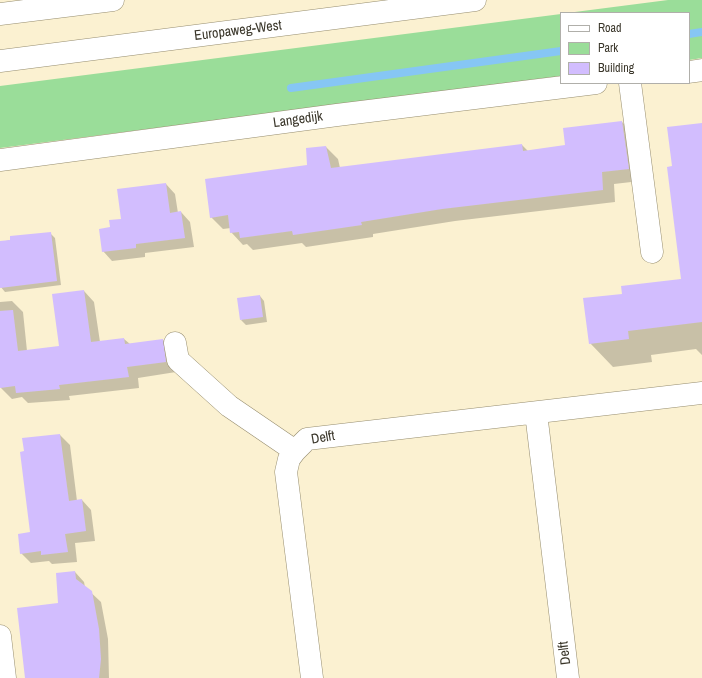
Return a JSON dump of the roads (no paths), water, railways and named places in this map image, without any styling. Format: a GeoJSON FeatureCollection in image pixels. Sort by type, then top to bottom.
{"type":"FeatureCollection","features":[{"type":"Feature","properties":{"kind":"street"},"geometry":{"type":"LineString","coordinates":[[0,14],[113,0]]}},
{"type":"Feature","properties":{"kind":"street","name":"Europaweg-West"},"geometry":{"type":"LineString","coordinates":[[0,61],[461,1]]}},
{"type":"Feature","properties":{"kind":"street"},"geometry":{"type":"LineString","coordinates":[[690,72],[702,70]]}},
{"type":"Feature","properties":{"kind":"street","name":"Langedijk"},"geometry":{"type":"LineString","coordinates":[[0,160],[329,116],[588,84]]}},
{"type":"Feature","properties":{"kind":"street"},"geometry":{"type":"LineString","coordinates":[[630,84],[652,252]]}},
{"type":"Feature","properties":{"kind":"street"},"geometry":{"type":"LineString","coordinates":[[175,344],[178,360],[229,406],[295,451]]}},
{"type":"Feature","properties":{"kind":"street","name":"Delft"},"geometry":{"type":"LineString","coordinates":[[312,678],[286,472],[289,459],[307,439],[702,393]]}},
{"type":"Feature","properties":{"kind":"street","name":"Delft"},"geometry":{"type":"LineString","coordinates":[[536,413],[568,678]]}},
{"type":"Feature","properties":{"kind":"street"},"geometry":{"type":"LineString","coordinates":[[0,636],[5,678]]}},
{"type":"Feature","properties":{"kind":"waterway"},"geometry":{"type":"LineString","coordinates":[[690,34],[702,32]]}},
{"type":"Feature","properties":{"kind":"waterway"},"geometry":{"type":"LineString","coordinates":[[291,88],[560,51]]}}]}
